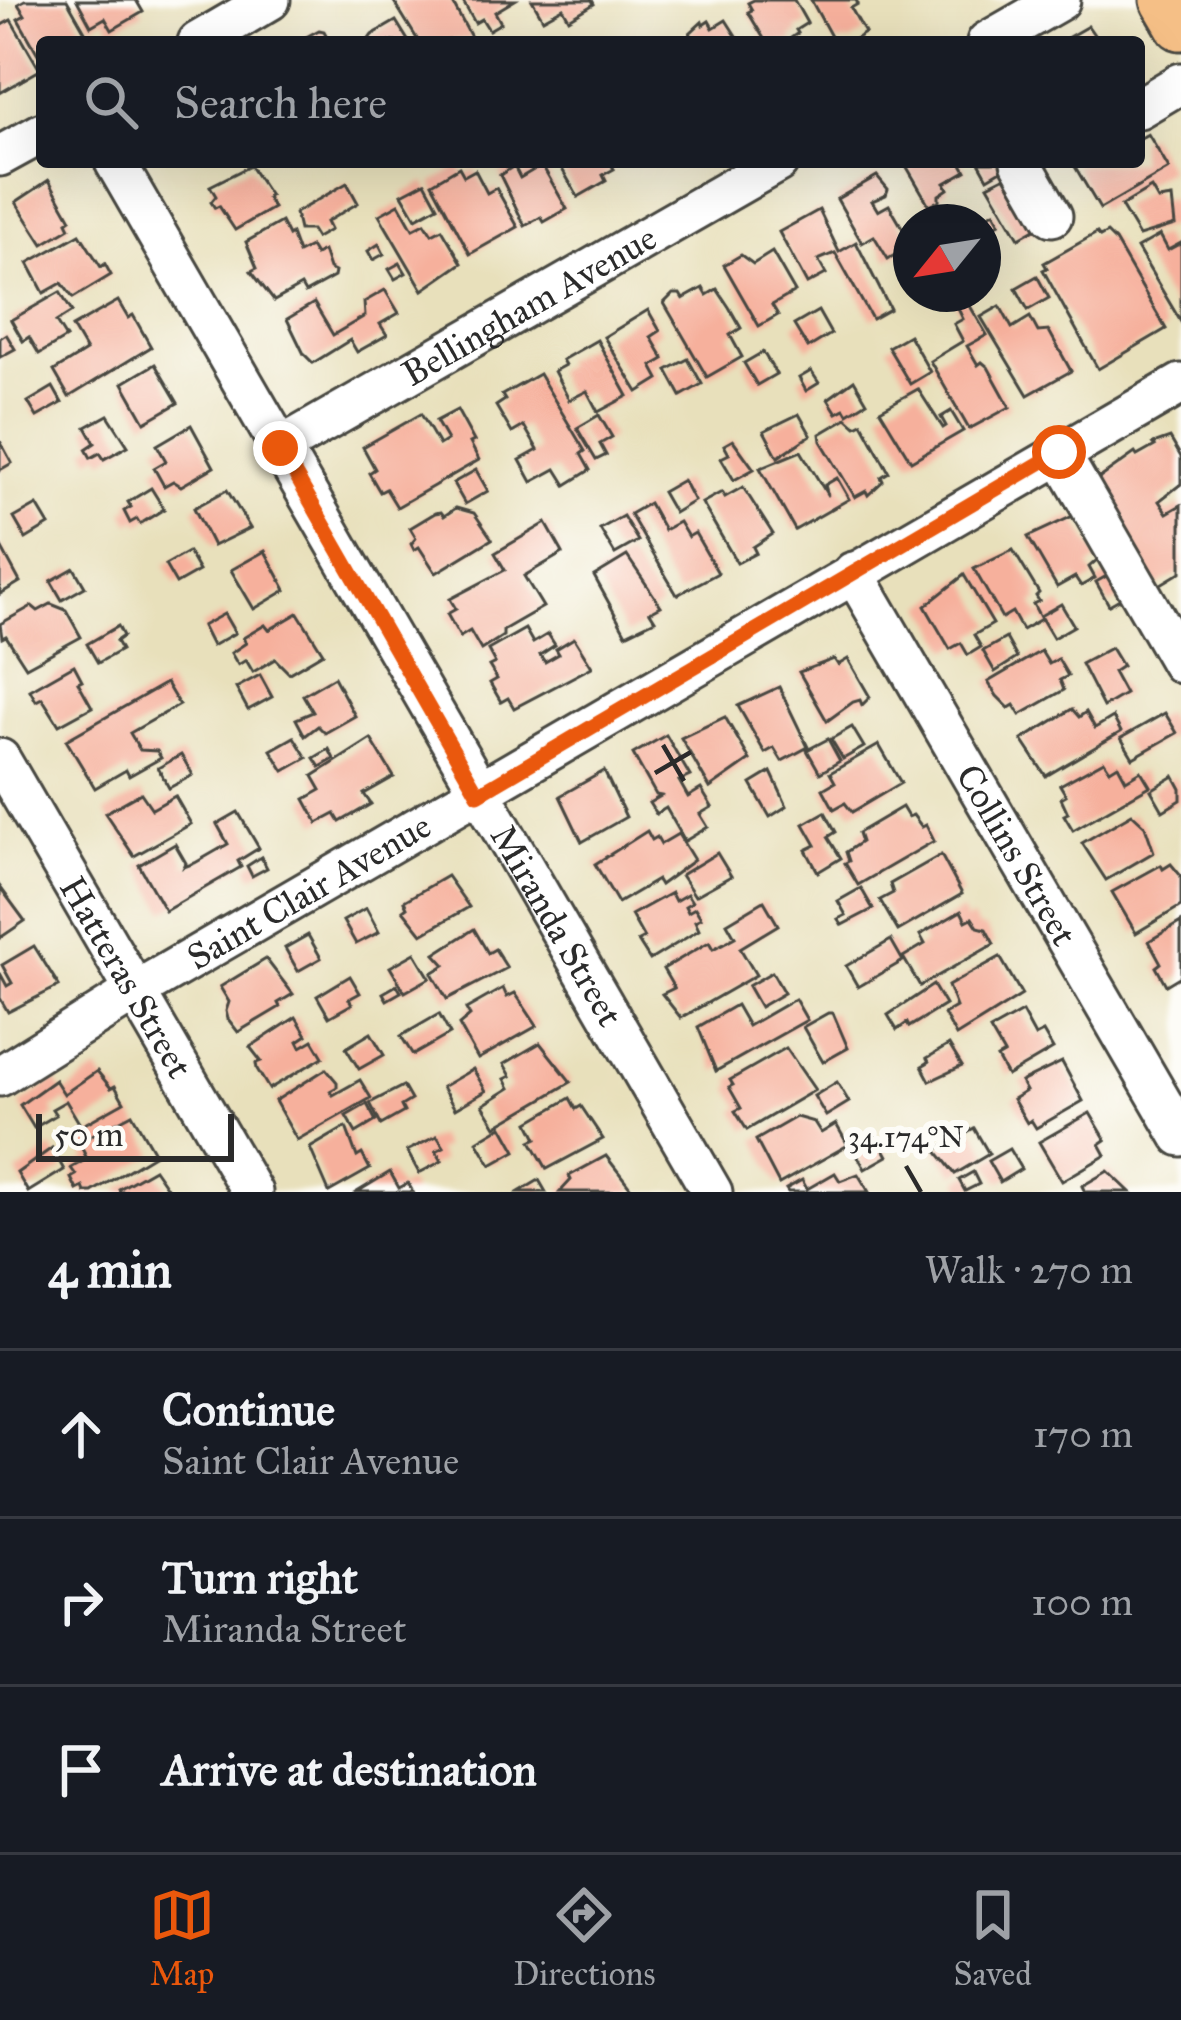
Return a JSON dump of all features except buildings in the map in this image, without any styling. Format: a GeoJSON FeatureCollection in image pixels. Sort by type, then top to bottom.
{"type":"FeatureCollection","features":[{"type":"Feature","properties":{"kind":"main road"},"geometry":{"type":"LineString","coordinates":[[1167,0],[1181,24]]}},
{"type":"Feature","properties":{"kind":"street"},"geometry":{"type":"LineString","coordinates":[[208,36],[270,0]]}},
{"type":"Feature","properties":{"kind":"street"},"geometry":{"type":"LineString","coordinates":[[997,36],[1060,0]]}},
{"type":"Feature","properties":{"kind":"street"},"geometry":{"type":"LineString","coordinates":[[1145,104],[1181,83]]}},
{"type":"Feature","properties":{"kind":"street"},"geometry":{"type":"LineString","coordinates":[[0,156],[36,136]]}},
{"type":"Feature","properties":{"kind":"street","name":"Miranda Street"},"geometry":{"type":"LineString","coordinates":[[118,168],[712,1192]]}},
{"type":"Feature","properties":{"kind":"street","name":"Bellingham Avenue"},"geometry":{"type":"LineString","coordinates":[[280,448],[768,168]]}},
{"type":"Feature","properties":{"kind":"street"},"geometry":{"type":"LineString","coordinates":[[1033,168],[1052,216]]}},
{"type":"Feature","properties":{"kind":"street","name":"Saint Clair Avenue"},"geometry":{"type":"LineString","coordinates":[[0,1076],[134,992],[1181,383]]}},
{"type":"Feature","properties":{"kind":"street"},"geometry":{"type":"LineString","coordinates":[[1059,452],[1181,663]]}},
{"type":"Feature","properties":{"kind":"street","name":"Collins Street"},"geometry":{"type":"LineString","coordinates":[[853,572],[1181,1136]]}},
{"type":"Feature","properties":{"kind":"street","name":"Hatteras Street"},"geometry":{"type":"LineString","coordinates":[[0,759],[253,1192]]}},
{"type":"Feature","properties":{"kind":"route"},"geometry":{"type":"LineString","coordinates":[[280,448],[478,794],[1059,452]]}}]}
